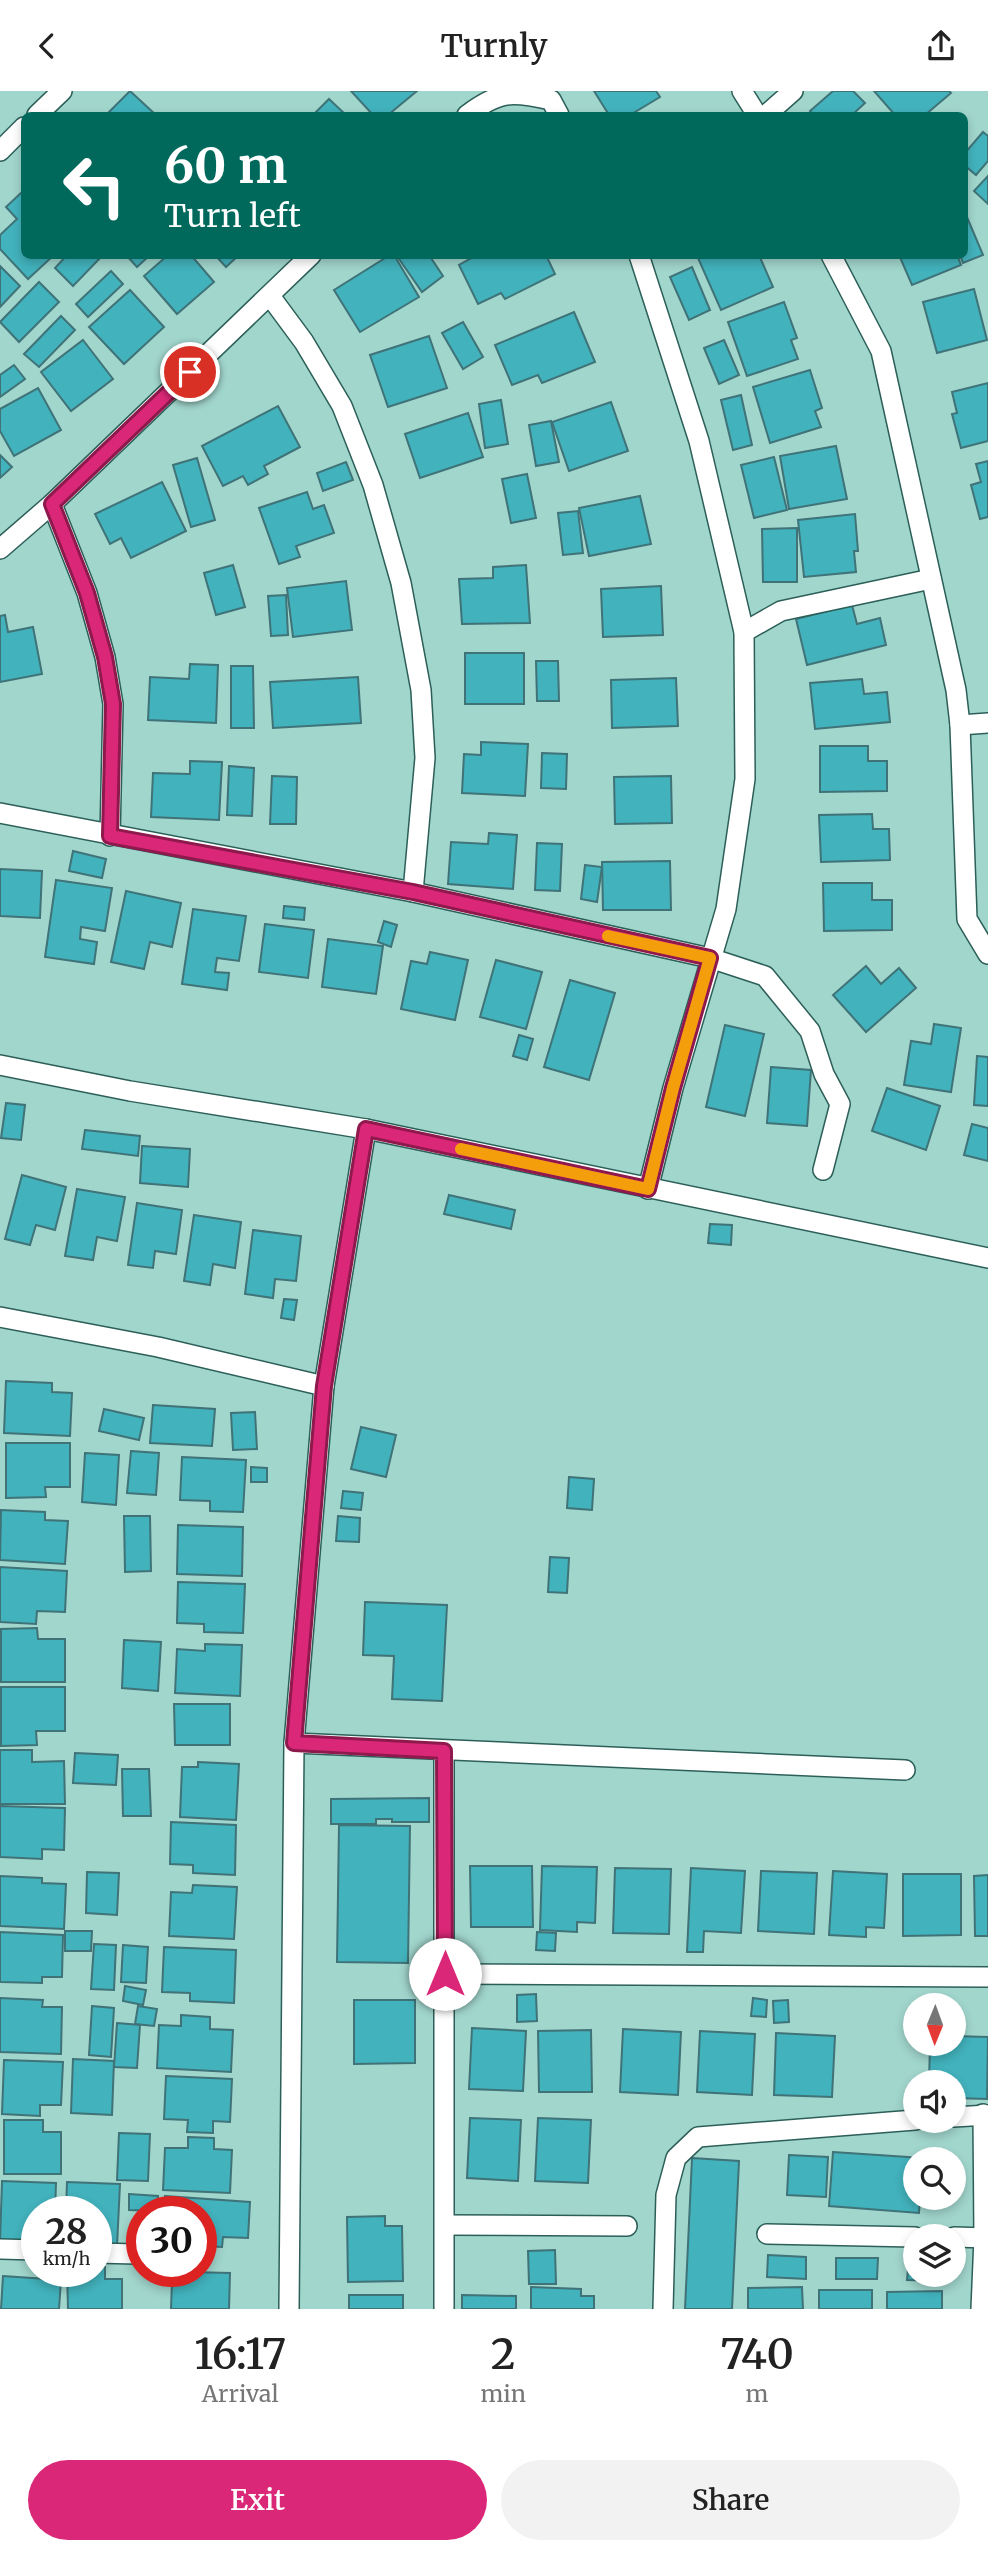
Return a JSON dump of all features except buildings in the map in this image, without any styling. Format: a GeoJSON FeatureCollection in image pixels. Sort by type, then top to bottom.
{"type":"FeatureCollection","features":[{"type":"Feature","properties":{"kind":"street"},"geometry":{"type":"LineString","coordinates":[[742,91],[755,112]]}},
{"type":"Feature","properties":{"kind":"street"},"geometry":{"type":"LineString","coordinates":[[769,112],[793,91]]}},
{"type":"Feature","properties":{"kind":"street"},"geometry":{"type":"LineString","coordinates":[[40,112],[60,92]]}},
{"type":"Feature","properties":{"kind":"street"},"geometry":{"type":"LineString","coordinates":[[471,112],[487,98],[519,92],[551,100],[557,112]]}},
{"type":"Feature","properties":{"kind":"street"},"geometry":{"type":"LineString","coordinates":[[0,151],[21,130]]}},
{"type":"Feature","properties":{"kind":"street"},"geometry":{"type":"LineString","coordinates":[[0,549],[52,504],[307,259]]}},
{"type":"Feature","properties":{"kind":"street"},"geometry":{"type":"LineString","coordinates":[[641,259],[699,441],[744,632],[745,779],[726,909],[673,1088],[648,1189]]}},
{"type":"Feature","properties":{"kind":"street"},"geometry":{"type":"LineString","coordinates":[[833,259],[881,351],[956,690],[960,725],[967,919],[988,954]]}},
{"type":"Feature","properties":{"kind":"street"},"geometry":{"type":"LineString","coordinates":[[270,296],[304,342],[342,405],[373,485],[401,583],[421,690],[425,758],[413,892]]}},
{"type":"Feature","properties":{"kind":"street"},"geometry":{"type":"LineString","coordinates":[[52,504],[87,593],[107,669],[113,704],[110,836]]}},
{"type":"Feature","properties":{"kind":"street"},"geometry":{"type":"LineString","coordinates":[[744,632],[781,611],[931,579]]}},
{"type":"Feature","properties":{"kind":"street"},"geometry":{"type":"LineString","coordinates":[[960,725],[988,723]]}},
{"type":"Feature","properties":{"kind":"street"},"geometry":{"type":"LineString","coordinates":[[0,813],[413,892],[710,958],[765,977],[810,1031],[824,1074],[839,1104],[823,1170]]}},
{"type":"Feature","properties":{"kind":"street"},"geometry":{"type":"LineString","coordinates":[[0,1065],[130,1091],[366,1129],[988,1258]]}},
{"type":"Feature","properties":{"kind":"street"},"geometry":{"type":"LineString","coordinates":[[289,2309],[294,1743],[324,1386],[366,1129]]}},
{"type":"Feature","properties":{"kind":"street"},"geometry":{"type":"LineString","coordinates":[[0,1317],[158,1347],[324,1386]]}},
{"type":"Feature","properties":{"kind":"street"},"geometry":{"type":"LineString","coordinates":[[294,1743],[905,1770]]}},
{"type":"Feature","properties":{"kind":"street"},"geometry":{"type":"LineString","coordinates":[[444,1751],[444,2309]]}},
{"type":"Feature","properties":{"kind":"street"},"geometry":{"type":"LineString","coordinates":[[445,1974],[988,1977]]}},
{"type":"Feature","properties":{"kind":"street"},"geometry":{"type":"LineString","coordinates":[[966,2116],[986,2115],[986,2238],[981,2309]]}},
{"type":"Feature","properties":{"kind":"street"},"geometry":{"type":"LineString","coordinates":[[663,2309],[666,2195],[676,2158],[698,2137],[903,2121]]}},
{"type":"Feature","properties":{"kind":"street"},"geometry":{"type":"LineString","coordinates":[[445,2225],[627,2226]]}},
{"type":"Feature","properties":{"kind":"street"},"geometry":{"type":"LineString","coordinates":[[767,2234],[903,2237]]}},
{"type":"Feature","properties":{"kind":"street"},"geometry":{"type":"LineString","coordinates":[[966,2237],[986,2238]]}},
{"type":"Feature","properties":{"kind":"street"},"geometry":{"type":"LineString","coordinates":[[0,2249],[21,2250]]}},
{"type":"Feature","properties":{"kind":"slow traffic"},"geometry":{"type":"LineString","coordinates":[[461,1149],[648,1189],[710,958],[608,936]]}},
{"type":"Feature","properties":{"kind":"route"},"geometry":{"type":"LineString","coordinates":[[190,372],[52,504],[87,593],[105,657],[113,704],[110,836],[413,892],[710,958],[648,1189],[366,1129],[324,1386],[294,1743],[444,1751],[445,1974]]}}]}
